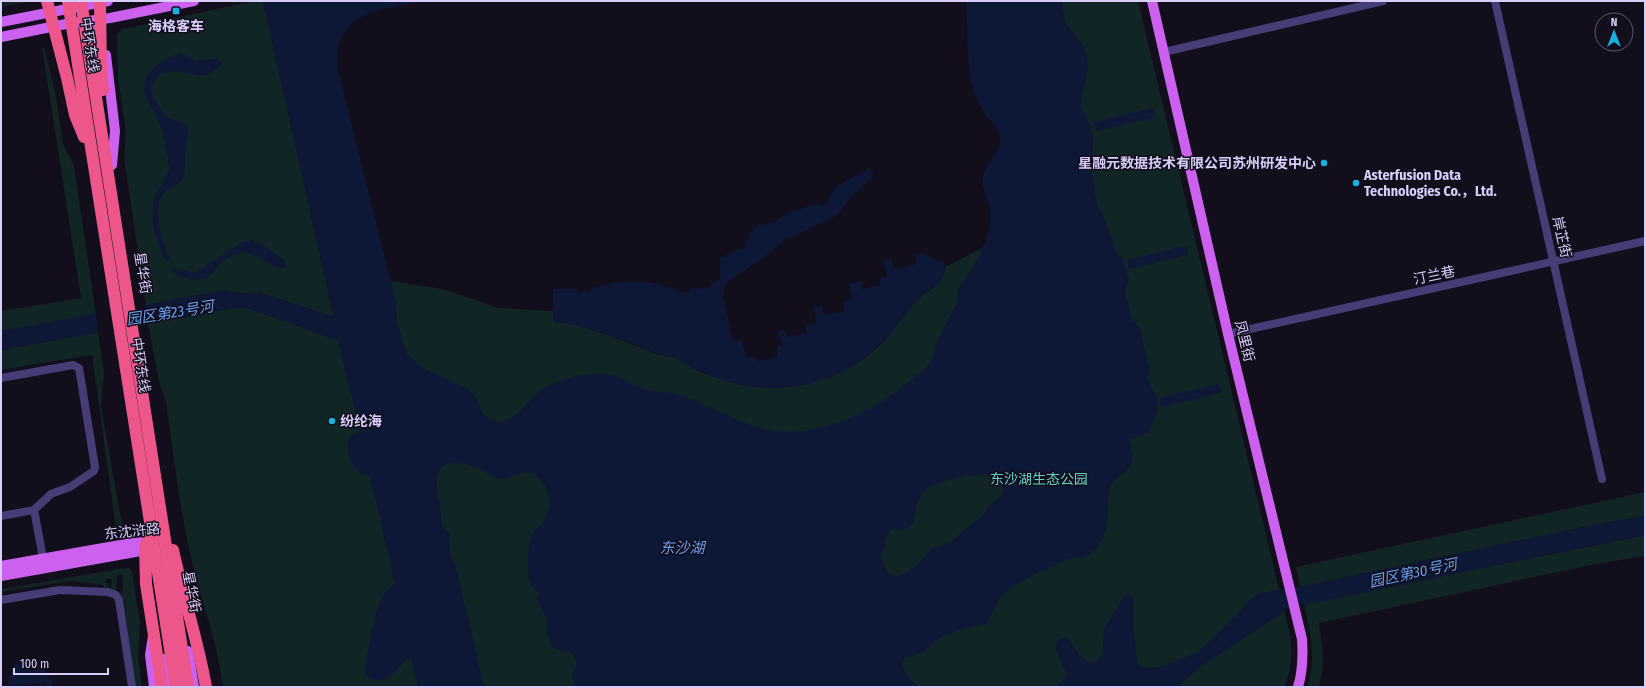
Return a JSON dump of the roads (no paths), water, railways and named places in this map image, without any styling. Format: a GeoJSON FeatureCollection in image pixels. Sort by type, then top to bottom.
{"type":"FeatureCollection","features":[{"type":"Feature","properties":{"kind":"highway"},"geometry":{"type":"LineString","coordinates":[[47,1],[76,115],[92,160]]}},
{"type":"Feature","properties":{"kind":"highway"},"geometry":{"type":"LineString","coordinates":[[100,1],[101,72],[109,161]]}},
{"type":"Feature","properties":{"kind":"highway","name":"中环东线"},"geometry":{"type":"LineString","coordinates":[[85,2],[109,161],[153,538],[188,687]]}},
{"type":"Feature","properties":{"kind":"highway","name":"中环东线"},"geometry":{"type":"LineString","coordinates":[[64,4],[92,160],[176,687]]}},
{"type":"Feature","properties":{"kind":"highway"},"geometry":{"type":"LineString","coordinates":[[162,687],[146,584],[145,547],[153,538],[172,543],[179,579],[200,656],[206,687]]}},
{"type":"Feature","properties":{"kind":"main road"},"geometry":{"type":"LineString","coordinates":[[1,22],[64,4],[108,1]]}},
{"type":"Feature","properties":{"kind":"main road"},"geometry":{"type":"LineString","coordinates":[[1,37],[66,24],[106,19],[194,1]]}},
{"type":"Feature","properties":{"kind":"main road","name":"凤里街"},"geometry":{"type":"LineString","coordinates":[[1152,1],[1228,334],[1302,639],[1302,671],[1298,687]]}},
{"type":"Feature","properties":{"kind":"main road","name":"星华街"},"geometry":{"type":"LineString","coordinates":[[85,2],[90,21],[109,161],[137,325],[168,541],[184,622],[194,687]]}},
{"type":"Feature","properties":{"kind":"main road"},"geometry":{"type":"LineString","coordinates":[[64,4],[114,329],[153,538],[149,566],[168,687]]}},
{"type":"Feature","properties":{"kind":"main road"},"geometry":{"type":"LineString","coordinates":[[106,19],[106,63],[115,131],[109,161]]}},
{"type":"Feature","properties":{"kind":"main road","name":"东沈浒路"},"geometry":{"type":"LineString","coordinates":[[1,566],[153,538],[168,541]]}},
{"type":"Feature","properties":{"kind":"main road","name":"东沈浒路"},"geometry":{"type":"LineString","coordinates":[[1,576],[153,538]]}},
{"type":"Feature","properties":{"kind":"main road"},"geometry":{"type":"LineString","coordinates":[[154,687],[150,655],[157,618]]}},
{"type":"Feature","properties":{"kind":"street"},"geometry":{"type":"LineString","coordinates":[[1164,52],[1382,1]]}},
{"type":"Feature","properties":{"kind":"street","name":"岸芷街"},"geometry":{"type":"LineString","coordinates":[[1496,1],[1602,479]]}},
{"type":"Feature","properties":{"kind":"street","name":"汀兰巷"},"geometry":{"type":"LineString","coordinates":[[1228,334],[1645,241]]}},
{"type":"Feature","properties":{"kind":"street"},"geometry":{"type":"LineString","coordinates":[[1,378],[73,365],[79,368],[95,467],[94,471],[70,487],[51,494],[34,510],[1,516]]}},
{"type":"Feature","properties":{"kind":"street"},"geometry":{"type":"LineString","coordinates":[[34,510],[43,558]]}},
{"type":"Feature","properties":{"kind":"street"},"geometry":{"type":"LineString","coordinates":[[1,600],[60,590],[108,592],[116,595],[119,600],[132,687]]}},
{"type":"Feature","properties":{"kind":"water","name":"东沙湖"},"geometry":{"type":"Polygon","coordinates":[[[263,1],[425,1],[377,11],[364,16],[352,24],[344,34],[339,49],[338,68],[396,301],[397,323],[407,354],[418,364],[429,371],[470,390],[473,393],[480,409],[488,418],[496,422],[511,418],[538,393],[550,385],[585,375],[607,374],[639,387],[657,392],[679,395],[753,426],[784,432],[822,428],[860,414],[894,393],[918,375],[929,364],[940,336],[957,304],[958,290],[981,254],[980,251],[990,227],[990,208],[983,187],[983,178],[986,167],[996,153],[1000,143],[998,131],[982,109],[971,83],[968,60],[966,1],[1062,1],[1065,23],[1083,45],[1086,53],[1088,65],[1081,107],[1091,126],[1093,138],[1092,172],[1097,206],[1102,212],[1117,255],[1122,257],[1129,280],[1126,289],[1126,298],[1133,321],[1140,328],[1150,374],[1147,377],[1157,399],[1157,409],[1148,433],[1129,439],[1132,463],[1129,469],[1111,485],[1108,500],[1106,530],[1097,547],[1086,557],[1077,557],[1050,567],[1008,590],[998,601],[987,624],[958,630],[945,635],[935,641],[924,652],[903,659],[902,663],[905,671],[919,687],[572,687],[575,686],[572,675],[577,664],[575,657],[569,651],[556,650],[551,646],[548,637],[546,617],[537,600],[539,592],[532,587],[528,568],[528,552],[531,538],[536,529],[545,520],[549,510],[549,494],[547,489],[537,476],[531,473],[521,473],[505,479],[492,476],[478,468],[461,463],[450,463],[441,468],[437,480],[437,493],[442,526],[449,534],[450,552],[457,572],[484,687],[418,687],[411,658],[407,659],[391,675],[381,680],[370,679],[365,673],[371,635],[382,597],[388,589],[395,584],[370,476],[359,471],[355,467],[348,453],[348,441],[353,435],[360,432],[338,339],[334,339],[248,308],[233,308],[1,350],[1,331],[228,290],[229,292],[257,294],[258,292],[334,317],[263,1]],[[973,475],[953,479],[938,483],[925,490],[918,500],[914,521],[911,525],[900,530],[891,530],[888,533],[880,558],[890,574],[895,576],[907,572],[924,558],[931,548],[949,544],[983,515],[988,507],[1001,496],[1003,491],[1002,482],[986,475],[973,475]]]}},
{"type":"Feature","properties":{"kind":"water"},"geometry":{"type":"Polygon","coordinates":[[[181,53],[196,61],[214,59],[223,63],[217,69],[206,75],[196,75],[177,71],[161,73],[151,85],[153,98],[167,118],[180,121],[188,127],[184,176],[178,183],[165,192],[158,207],[161,235],[170,260],[166,262],[156,239],[152,215],[156,194],[170,170],[161,128],[147,101],[144,90],[148,75],[153,69],[166,59],[181,53]]]}},
{"type":"Feature","properties":{"kind":"water"},"geometry":{"type":"Polygon","coordinates":[[[1153,108],[1156,117],[1096,131],[1094,122],[1153,108]]]}},
{"type":"Feature","properties":{"kind":"water"},"geometry":{"type":"Polygon","coordinates":[[[869,168],[873,170],[872,177],[850,198],[840,212],[834,217],[786,240],[759,261],[730,280],[724,288],[723,294],[732,339],[738,342],[742,341],[747,358],[756,356],[757,361],[778,357],[777,347],[782,346],[778,331],[785,330],[787,337],[807,333],[805,325],[816,323],[814,307],[822,306],[824,315],[844,311],[844,301],[852,299],[849,284],[861,281],[862,289],[880,285],[879,278],[887,276],[884,260],[892,259],[894,269],[916,264],[915,254],[923,253],[935,260],[943,262],[945,268],[943,277],[940,281],[916,300],[881,344],[861,361],[838,374],[796,386],[768,388],[754,387],[726,381],[694,369],[677,358],[661,355],[594,330],[553,321],[553,289],[577,289],[578,292],[590,292],[590,289],[612,283],[623,282],[645,282],[656,284],[677,290],[677,292],[690,292],[690,289],[707,288],[720,278],[720,258],[745,246],[750,234],[758,225],[771,223],[790,212],[820,203],[821,206],[828,203],[827,201],[837,186],[869,168]]]}},
{"type":"Feature","properties":{"kind":"water"},"geometry":{"type":"Polygon","coordinates":[[[252,240],[266,247],[285,261],[284,268],[273,265],[251,254],[240,253],[221,263],[212,273],[201,279],[196,280],[185,278],[171,271],[174,268],[197,272],[243,242],[252,240]]]}},
{"type":"Feature","properties":{"kind":"water"},"geometry":{"type":"Polygon","coordinates":[[[1186,246],[1188,255],[1129,269],[1127,260],[1186,246]]]}},
{"type":"Feature","properties":{"kind":"water"},"geometry":{"type":"Polygon","coordinates":[[[1219,384],[1221,393],[1161,407],[1159,398],[1219,384]]]}},
{"type":"Feature","properties":{"kind":"water","name":"园区第30号河"},"geometry":{"type":"Polygon","coordinates":[[[1645,516],[1645,535],[1284,609],[1279,615],[1200,667],[1177,687],[1057,687],[1065,677],[1066,673],[1056,648],[1056,643],[1059,639],[1067,637],[1080,656],[1087,662],[1098,660],[1103,653],[1104,629],[1125,595],[1128,594],[1132,596],[1134,601],[1134,630],[1137,663],[1144,668],[1161,667],[1198,652],[1236,616],[1251,599],[1261,593],[1300,587],[1594,525],[1645,516]]]}},
{"type":"Feature","properties":{"kind":"water"},"geometry":{"type":"Polygon","coordinates":[[[46,658],[48,678],[52,680],[54,687],[50,687],[43,682],[20,685],[16,687],[7,683],[15,665],[23,662],[27,669],[35,670],[40,667],[41,662],[46,658]]]}},
{"type":"Feature","properties":{"kind":"place","name":"海格客车"},"geometry":{"type":"Point","coordinates":[176,11]}},
{"type":"Feature","properties":{"kind":"place","name":"星融元数据技术有限公司苏州研发中心"},"geometry":{"type":"Point","coordinates":[1324,163]}},
{"type":"Feature","properties":{"kind":"place","name":"Asterfusion Data Technologies Co.，Ltd."},"geometry":{"type":"Point","coordinates":[1356,183]}},
{"type":"Feature","properties":{"kind":"place","name":"纷纶海"},"geometry":{"type":"Point","coordinates":[332,421]}},
{"type":"Feature","properties":{"kind":"water label","name":"园区第23号河"},"geometry":{"type":"Point","coordinates":[170,313]}},
{"type":"Feature","properties":{"kind":"park label","name":"东沙湖生态公园"},"geometry":{"type":"Point","coordinates":[1039,479]}}]}
